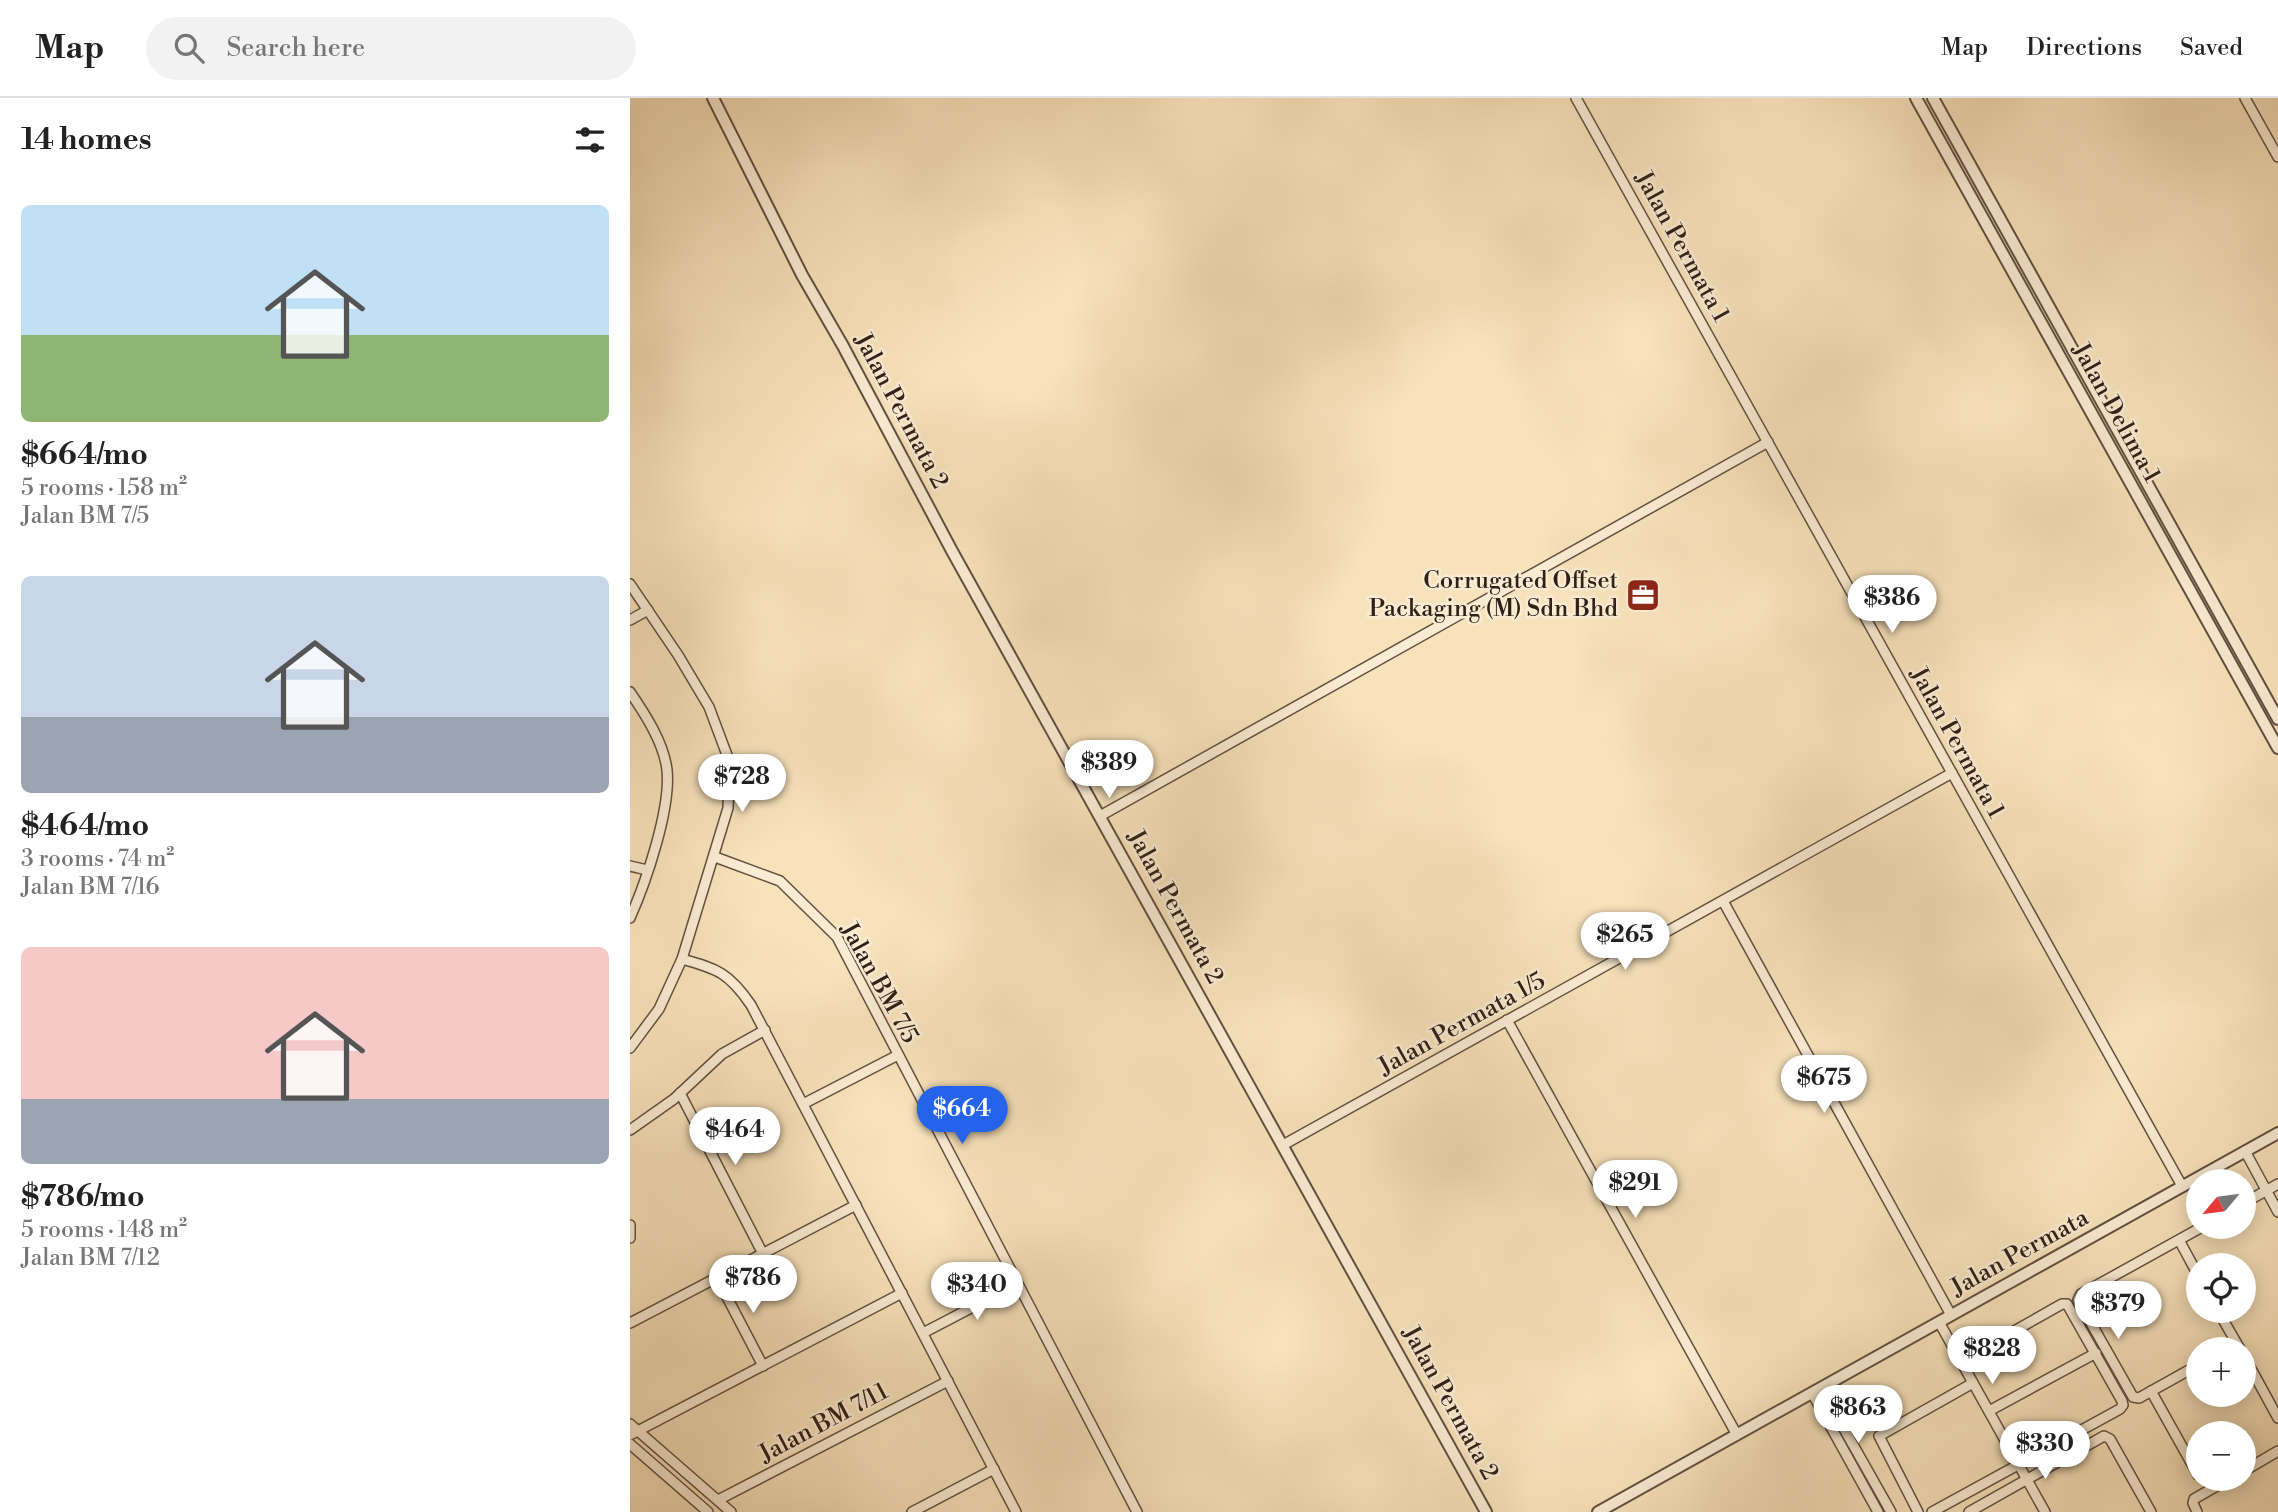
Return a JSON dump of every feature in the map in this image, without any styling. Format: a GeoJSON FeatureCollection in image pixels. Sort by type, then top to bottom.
{"type":"FeatureCollection","features":[{"type":"Feature","properties":{"kind":"street","name":"Jalan Permata 2"},"geometry":{"type":"LineString","coordinates":[[713,98],[802,275],[843,346],[952,551],[1486,1512]]}},
{"type":"Feature","properties":{"kind":"street","name":"Jalan Permata 1"},"geometry":{"type":"LineString","coordinates":[[1576,98],[2182,1186]]}},
{"type":"Feature","properties":{"kind":"street","name":"Jalan Delima 1"},"geometry":{"type":"LineString","coordinates":[[1916,98],[2278,748]]}},
{"type":"Feature","properties":{"kind":"street","name":"Jalan Delima 1"},"geometry":{"type":"LineString","coordinates":[[1933,98],[2278,719]]}},
{"type":"Feature","properties":{"kind":"street"},"geometry":{"type":"LineString","coordinates":[[2245,98],[2278,157]]}},
{"type":"Feature","properties":{"kind":"street"},"geometry":{"type":"LineString","coordinates":[[1100,816],[1768,442]]}},
{"type":"Feature","properties":{"kind":"street"},"geometry":{"type":"LineString","coordinates":[[630,584],[704,699],[719,732],[727,755],[728,808],[682,959],[659,1009],[630,1048]]}},
{"type":"Feature","properties":{"kind":"street"},"geometry":{"type":"LineString","coordinates":[[630,620],[648,610]]}},
{"type":"Feature","properties":{"kind":"street"},"geometry":{"type":"LineString","coordinates":[[630,692],[645,715],[667,768],[660,825],[630,918]]}},
{"type":"Feature","properties":{"kind":"street","name":"Jalan Permata 1/5"},"geometry":{"type":"LineString","coordinates":[[1283,1145],[1952,773]]}},
{"type":"Feature","properties":{"kind":"street","name":"Jalan BM 7/5"},"geometry":{"type":"LineString","coordinates":[[715,857],[780,881],[837,937],[1137,1512]]}},
{"type":"Feature","properties":{"kind":"street"},"geometry":{"type":"LineString","coordinates":[[630,866],[647,870]]}},
{"type":"Feature","properties":{"kind":"street"},"geometry":{"type":"LineString","coordinates":[[1723,901],[1951,1315]]}},
{"type":"Feature","properties":{"kind":"street"},"geometry":{"type":"LineString","coordinates":[[682,959],[714,967],[729,977],[751,1005],[1016,1512]]}},
{"type":"Feature","properties":{"kind":"street"},"geometry":{"type":"LineString","coordinates":[[1507,1020],[1737,1434]]}},
{"type":"Feature","properties":{"kind":"street"},"geometry":{"type":"LineString","coordinates":[[630,1130],[660,1111],[722,1054],[765,1030]]}},
{"type":"Feature","properties":{"kind":"street"},"geometry":{"type":"LineString","coordinates":[[803,1104],[898,1055]]}},
{"type":"Feature","properties":{"kind":"street"},"geometry":{"type":"LineString","coordinates":[[680,1093],[763,1254]]}},
{"type":"Feature","properties":{"kind":"street","name":"Jalan Permata"},"geometry":{"type":"LineString","coordinates":[[1598,1512],[2278,1133]]}},
{"type":"Feature","properties":{"kind":"street"},"geometry":{"type":"LineString","coordinates":[[2245,1151],[2278,1212]]}},
{"type":"Feature","properties":{"kind":"street"},"geometry":{"type":"LineString","coordinates":[[2256,1196],[2278,1184]]}},
{"type":"Feature","properties":{"kind":"street"},"geometry":{"type":"LineString","coordinates":[[630,1323],[856,1205]]}},
{"type":"Feature","properties":{"kind":"street"},"geometry":{"type":"LineString","coordinates":[[630,1225],[630,1238]]}},
{"type":"Feature","properties":{"kind":"street"},"geometry":{"type":"LineString","coordinates":[[2186,1236],[2078,1297],[2131,1395],[2137,1398],[2186,1372]]}},
{"type":"Feature","properties":{"kind":"street"},"geometry":{"type":"LineString","coordinates":[[2179,1240],[2186,1253]]}},
{"type":"Feature","properties":{"kind":"street"},"geometry":{"type":"LineString","coordinates":[[717,1278],[762,1366]]}},
{"type":"Feature","properties":{"kind":"street"},"geometry":{"type":"LineString","coordinates":[[923,1333],[1017,1284]]}},
{"type":"Feature","properties":{"kind":"street"},"geometry":{"type":"LineString","coordinates":[[731,1512],[632,1430],[902,1293]]}},
{"type":"Feature","properties":{"kind":"street"},"geometry":{"type":"LineString","coordinates":[[1932,1512],[2122,1408],[2122,1401],[2096,1353],[2070,1307],[2064,1304],[1961,1360]]}},
{"type":"Feature","properties":{"kind":"street"},"geometry":{"type":"LineString","coordinates":[[1939,1322],[2045,1512]]}},
{"type":"Feature","properties":{"kind":"street"},"geometry":{"type":"LineString","coordinates":[[1989,1411],[2096,1353]]}},
{"type":"Feature","properties":{"kind":"street"},"geometry":{"type":"LineString","coordinates":[[2256,1378],[2278,1418]]}},
{"type":"Feature","properties":{"kind":"street","name":"Jalan BM 7/11"},"geometry":{"type":"LineString","coordinates":[[718,1500],[947,1381]]}},
{"type":"Feature","properties":{"kind":"street"},"geometry":{"type":"LineString","coordinates":[[1918,1512],[1880,1441],[1880,1434],[1973,1383]]}},
{"type":"Feature","properties":{"kind":"street"},"geometry":{"type":"LineString","coordinates":[[1816,1390],[1878,1512]]}},
{"type":"Feature","properties":{"kind":"street"},"geometry":{"type":"LineString","coordinates":[[1816,1390],[1891,1512]]}},
{"type":"Feature","properties":{"kind":"street"},"geometry":{"type":"LineString","coordinates":[[2151,1391],[2186,1454]]}},
{"type":"Feature","properties":{"kind":"street"},"geometry":{"type":"LineString","coordinates":[[1969,1512],[2106,1436],[2151,1512]]}},
{"type":"Feature","properties":{"kind":"street"},"geometry":{"type":"LineString","coordinates":[[630,1444],[704,1509]]}},
{"type":"Feature","properties":{"kind":"street"},"geometry":{"type":"LineString","coordinates":[[2256,1464],[2278,1451]]}},
{"type":"Feature","properties":{"kind":"street"},"geometry":{"type":"LineString","coordinates":[[912,1512],[994,1469]]}},
{"type":"Feature","properties":{"kind":"street"},"geometry":{"type":"LineString","coordinates":[[2197,1512],[2193,1501],[2207,1491]]}},
{"type":"Feature","properties":{"kind":"street"},"geometry":{"type":"LineString","coordinates":[[690,1512],[704,1509]]}},
{"type":"Feature","properties":{"kind":"place","name":"Corrugated Offset Packaging (M) Sdn Bhd"},"geometry":{"type":"Point","coordinates":[1643,595]}}]}
